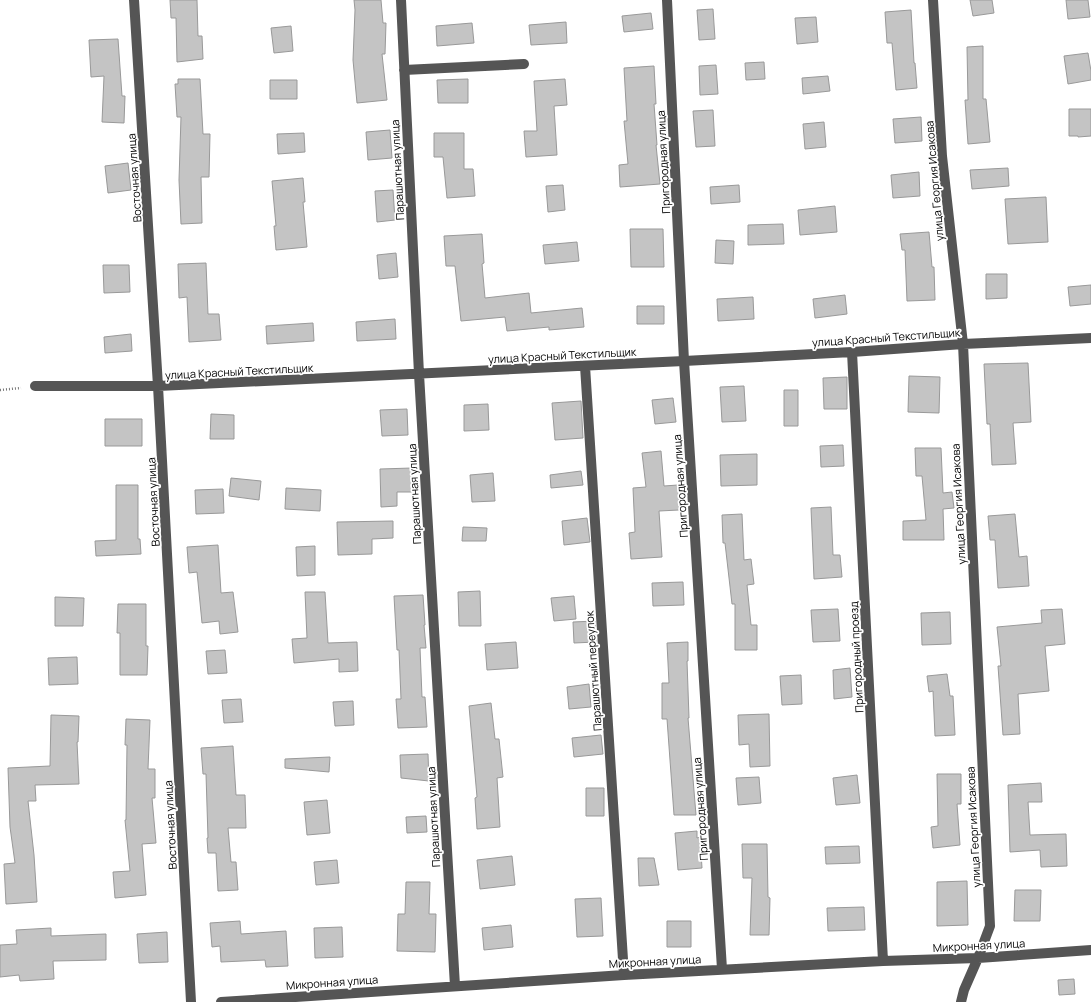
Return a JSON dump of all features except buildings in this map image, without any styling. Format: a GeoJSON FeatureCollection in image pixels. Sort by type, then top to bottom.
{"type":"FeatureCollection","features":[{"type":"Feature","properties":{"kind":"street","name":"Восточная улица"},"geometry":{"type":"LineString","coordinates":[[134,0],[158,386],[191,1002]]}},
{"type":"Feature","properties":{"kind":"street","name":"Парашютная улица"},"geometry":{"type":"LineString","coordinates":[[401,0],[419,374],[454,986]]}},
{"type":"Feature","properties":{"kind":"street","name":"Пригородная улица"},"geometry":{"type":"LineString","coordinates":[[667,0],[684,361],[722,969]]}},
{"type":"Feature","properties":{"kind":"street","name":"улица Георгия Исакова"},"geometry":{"type":"LineString","coordinates":[[933,0],[942,156],[963,344],[990,926],[964,990],[961,1002]]}},
{"type":"Feature","properties":{"kind":"street"},"geometry":{"type":"LineString","coordinates":[[404,70],[524,64]]}},
{"type":"Feature","properties":{"kind":"street","name":"улица Красный Текстильщик"},"geometry":{"type":"LineString","coordinates":[[35,386],[158,386],[684,361],[852,352],[963,344],[1091,338]]}},
{"type":"Feature","properties":{"kind":"street","name":"Пригородный проезд"},"geometry":{"type":"LineString","coordinates":[[852,352],[883,961]]}},
{"type":"Feature","properties":{"kind":"street","name":"Парашютный переулок"},"geometry":{"type":"LineString","coordinates":[[585,366],[624,975]]}},
{"type":"Feature","properties":{"kind":"street","name":"Микронная улица"},"geometry":{"type":"LineString","coordinates":[[221,1002],[722,969],[978,958],[1091,950]]}},
{"type":"Feature","properties":{"kind":"path"},"geometry":{"type":"LineString","coordinates":[[0,390],[35,386]]}}]}
